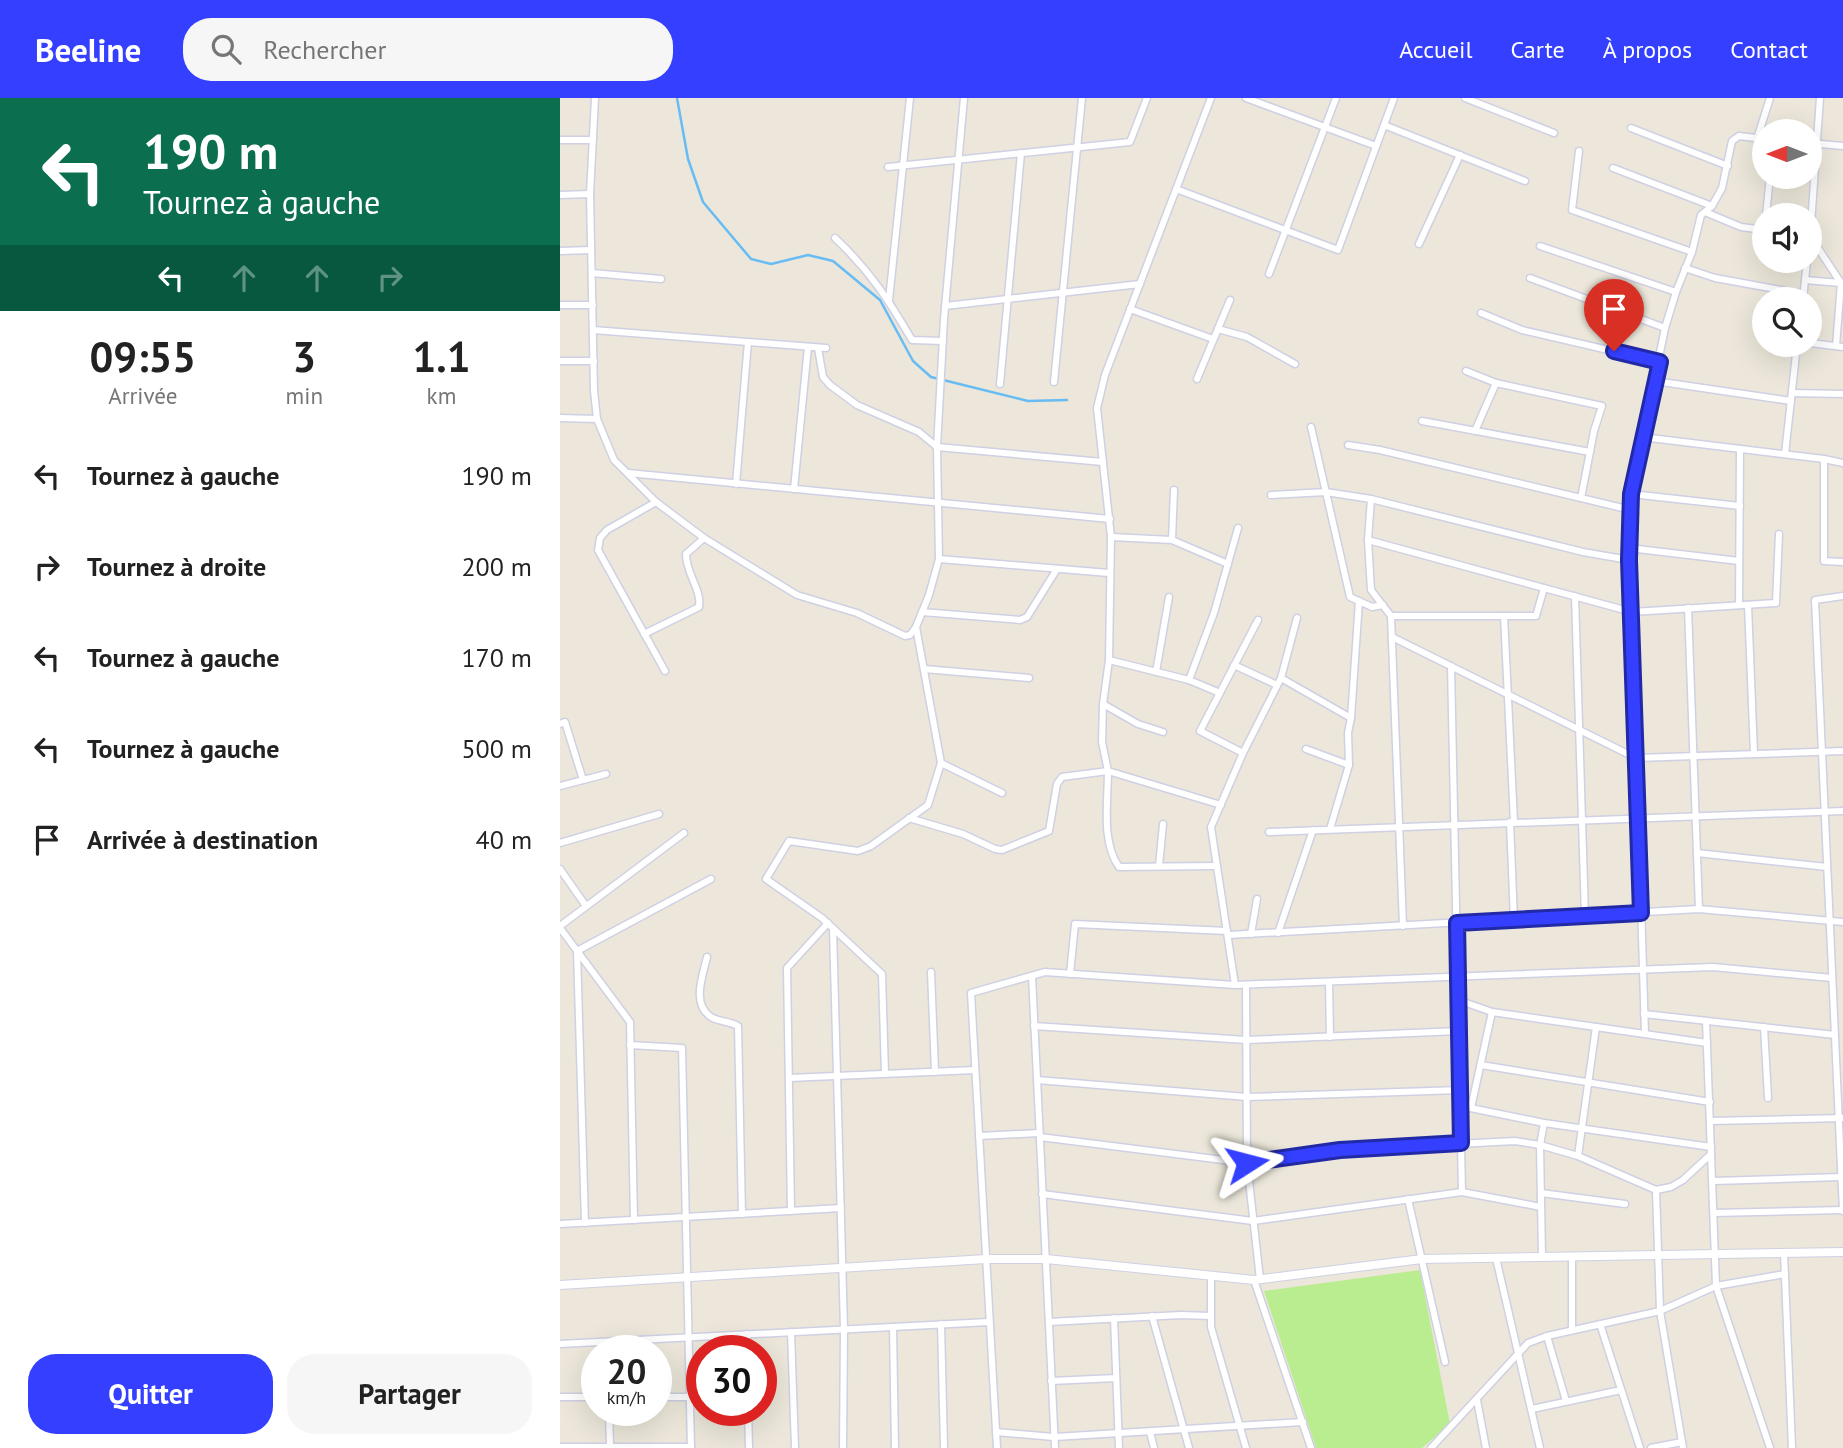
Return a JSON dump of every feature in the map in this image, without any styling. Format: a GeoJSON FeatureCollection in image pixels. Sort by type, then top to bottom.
{"type":"FeatureCollection","features":[{"type":"Feature","properties":{"kind":"street"},"geometry":{"type":"LineString","coordinates":[[595,98],[590,194],[597,419],[614,460],[656,502],[704,538],[797,595],[857,613],[905,636],[910,635],[916,627],[939,559],[937,447],[945,306],[964,98]]}},
{"type":"Feature","properties":{"kind":"street"},"geometry":{"type":"LineString","coordinates":[[889,300],[910,98]]}},
{"type":"Feature","properties":{"kind":"street"},"geometry":{"type":"LineString","coordinates":[[1054,382],[1082,98]]}},
{"type":"Feature","properties":{"kind":"street"},"geometry":{"type":"LineString","coordinates":[[888,167],[1130,142],[1147,98]]}},
{"type":"Feature","properties":{"kind":"street"},"geometry":{"type":"LineString","coordinates":[[1211,98],[1105,375],[1097,408],[1111,537],[1109,660],[1103,704],[1102,743],[1108,771],[1108,843],[1119,867],[1217,866]]}},
{"type":"Feature","properties":{"kind":"street"},"geometry":{"type":"LineString","coordinates":[[1246,98],[1377,146]]}},
{"type":"Feature","properties":{"kind":"street"},"geometry":{"type":"LineString","coordinates":[[1269,274],[1336,98]]}},
{"type":"Feature","properties":{"kind":"street"},"geometry":{"type":"LineString","coordinates":[[1176,189],[1338,250],[1394,98]]}},
{"type":"Feature","properties":{"kind":"street"},"geometry":{"type":"LineString","coordinates":[[1465,98],[1555,132]]}},
{"type":"Feature","properties":{"kind":"street"},"geometry":{"type":"LineString","coordinates":[[1760,98],[1770,99],[1765,119]]}},
{"type":"Feature","properties":{"kind":"street"},"geometry":{"type":"LineString","coordinates":[[1817,119],[1820,98]]}},
{"type":"Feature","properties":{"kind":"street"},"geometry":{"type":"LineString","coordinates":[[1384,125],[1525,180]]}},
{"type":"Feature","properties":{"kind":"street"},"geometry":{"type":"LineString","coordinates":[[1631,128],[1728,166]]}},
{"type":"Feature","properties":{"kind":"street"},"geometry":{"type":"LineString","coordinates":[[1645,1034],[1630,611],[1631,494],[1665,328],[1692,252],[1700,215],[1712,206],[1722,188],[1732,141],[1739,136],[1752,138]]}},
{"type":"Feature","properties":{"kind":"street"},"geometry":{"type":"LineString","coordinates":[[560,140],[593,140]]}},
{"type":"Feature","properties":{"kind":"street"},"geometry":{"type":"LineString","coordinates":[[1822,145],[1843,146]]}},
{"type":"Feature","properties":{"kind":"street"},"geometry":{"type":"LineString","coordinates":[[1579,151],[1572,210],[1692,252]]}},
{"type":"Feature","properties":{"kind":"street"},"geometry":{"type":"LineString","coordinates":[[1000,384],[1021,153]]}},
{"type":"Feature","properties":{"kind":"street"},"geometry":{"type":"LineString","coordinates":[[1419,244],[1460,155]]}},
{"type":"Feature","properties":{"kind":"street"},"geometry":{"type":"LineString","coordinates":[[1613,168],[1712,206]]}},
{"type":"Feature","properties":{"kind":"street"},"geometry":{"type":"LineString","coordinates":[[560,195],[590,194]]}},
{"type":"Feature","properties":{"kind":"street"},"geometry":{"type":"LineString","coordinates":[[1705,212],[1752,228]]}},
{"type":"Feature","properties":{"kind":"street"},"geometry":{"type":"LineString","coordinates":[[835,238],[862,264],[889,300],[912,340],[943,341]]}},
{"type":"Feature","properties":{"kind":"street"},"geometry":{"type":"LineString","coordinates":[[1540,246],[1676,292]]}},
{"type":"Feature","properties":{"kind":"street"},"geometry":{"type":"LineString","coordinates":[[560,251],[591,250]]}},
{"type":"Feature","properties":{"kind":"street"},"geometry":{"type":"LineString","coordinates":[[1822,255],[1842,284],[1839,347]]}},
{"type":"Feature","properties":{"kind":"street"},"geometry":{"type":"LineString","coordinates":[[1685,268],[1757,287]]}},
{"type":"Feature","properties":{"kind":"street"},"geometry":{"type":"LineString","coordinates":[[592,273],[661,279]]}},
{"type":"Feature","properties":{"kind":"street"},"geometry":{"type":"LineString","coordinates":[[1804,287],[1806,273]]}},
{"type":"Feature","properties":{"kind":"street"},"geometry":{"type":"LineString","coordinates":[[1530,278],[1665,328]]}},
{"type":"Feature","properties":{"kind":"street"},"geometry":{"type":"LineString","coordinates":[[1805,279],[1842,284]]}},
{"type":"Feature","properties":{"kind":"street"},"geometry":{"type":"LineString","coordinates":[[945,306],[1140,284]]}},
{"type":"Feature","properties":{"kind":"street"},"geometry":{"type":"LineString","coordinates":[[1197,379],[1230,300]]}},
{"type":"Feature","properties":{"kind":"street"},"geometry":{"type":"LineString","coordinates":[[560,306],[593,305]]}},
{"type":"Feature","properties":{"kind":"street"},"geometry":{"type":"LineString","coordinates":[[1130,309],[1213,339]]}},
{"type":"Feature","properties":{"kind":"street"},"geometry":{"type":"LineString","coordinates":[[1481,313],[1522,330],[1660,362]]}},
{"type":"Feature","properties":{"kind":"street"},"geometry":{"type":"LineString","coordinates":[[1218,329],[1248,337],[1295,364]]}},
{"type":"Feature","properties":{"kind":"street"},"geometry":{"type":"LineString","coordinates":[[593,330],[826,348]]}},
{"type":"Feature","properties":{"kind":"street"},"geometry":{"type":"LineString","coordinates":[[736,484],[748,342]]}},
{"type":"Feature","properties":{"kind":"street"},"geometry":{"type":"LineString","coordinates":[[794,489],[808,347]]}},
{"type":"Feature","properties":{"kind":"street"},"geometry":{"type":"LineString","coordinates":[[818,348],[823,377],[830,385],[857,405],[919,432],[937,447],[1103,461]]}},
{"type":"Feature","properties":{"kind":"street"},"geometry":{"type":"LineString","coordinates":[[1785,454],[1796,357]]}},
{"type":"Feature","properties":{"kind":"street"},"geometry":{"type":"LineString","coordinates":[[560,361],[594,361]]}},
{"type":"Feature","properties":{"kind":"street"},"geometry":{"type":"LineString","coordinates":[[1466,371],[1496,383],[1602,406],[1581,498]]}},
{"type":"Feature","properties":{"kind":"street"},"geometry":{"type":"LineString","coordinates":[[1655,381],[1791,401]]}},
{"type":"Feature","properties":{"kind":"street"},"geometry":{"type":"LineString","coordinates":[[1475,431],[1496,383]]}},
{"type":"Feature","properties":{"kind":"street"},"geometry":{"type":"LineString","coordinates":[[1792,393],[1843,394]]}},
{"type":"Feature","properties":{"kind":"street"},"geometry":{"type":"LineString","coordinates":[[560,418],[597,419]]}},
{"type":"Feature","properties":{"kind":"street"},"geometry":{"type":"LineString","coordinates":[[1422,421],[1590,452]]}},
{"type":"Feature","properties":{"kind":"street"},"geometry":{"type":"LineString","coordinates":[[1311,427],[1350,597],[1372,607],[1383,605]]}},
{"type":"Feature","properties":{"kind":"street"},"geometry":{"type":"LineString","coordinates":[[1642,437],[1843,463]]}},
{"type":"Feature","properties":{"kind":"street"},"geometry":{"type":"LineString","coordinates":[[1348,446],[1380,450],[1631,510]]}},
{"type":"Feature","properties":{"kind":"street"},"geometry":{"type":"LineString","coordinates":[[1739,605],[1740,449]]}},
{"type":"Feature","properties":{"kind":"street"},"geometry":{"type":"LineString","coordinates":[[1824,459],[1824,561],[1843,562]]}},
{"type":"Feature","properties":{"kind":"street"},"geometry":{"type":"LineString","coordinates":[[627,473],[1110,519]]}},
{"type":"Feature","properties":{"kind":"street"},"geometry":{"type":"LineString","coordinates":[[1172,540],[1174,490]]}},
{"type":"Feature","properties":{"kind":"street"},"geometry":{"type":"LineString","coordinates":[[1271,495],[1326,492],[1371,499],[1583,552],[1629,560]]}},
{"type":"Feature","properties":{"kind":"street"},"geometry":{"type":"LineString","coordinates":[[1631,494],[1740,506]]}},
{"type":"Feature","properties":{"kind":"street"},"geometry":{"type":"LineString","coordinates":[[1371,499],[1368,540],[1371,590],[1391,616],[1403,926]]}},
{"type":"Feature","properties":{"kind":"street"},"geometry":{"type":"LineString","coordinates":[[656,502],[607,530],[600,538],[598,550],[665,671]]}},
{"type":"Feature","properties":{"kind":"street"},"geometry":{"type":"LineString","coordinates":[[1189,680],[1214,613],[1238,528]]}},
{"type":"Feature","properties":{"kind":"street"},"geometry":{"type":"LineString","coordinates":[[1368,540],[1630,611],[1776,603],[1779,534]]}},
{"type":"Feature","properties":{"kind":"street"},"geometry":{"type":"LineString","coordinates":[[1111,537],[1172,540],[1228,564]]}},
{"type":"Feature","properties":{"kind":"street"},"geometry":{"type":"LineString","coordinates":[[644,634],[699,607],[700,600],[686,566],[686,554],[704,538]]}},
{"type":"Feature","properties":{"kind":"street"},"geometry":{"type":"LineString","coordinates":[[1629,548],[1739,561]]}},
{"type":"Feature","properties":{"kind":"street"},"geometry":{"type":"LineString","coordinates":[[939,559],[1109,573]]}},
{"type":"Feature","properties":{"kind":"street"},"geometry":{"type":"LineString","coordinates":[[922,612],[1020,620],[1027,617],[1057,569]]}},
{"type":"Feature","properties":{"kind":"street"},"geometry":{"type":"LineString","coordinates":[[1391,616],[1536,616],[1544,588]]}},
{"type":"Feature","properties":{"kind":"street"},"geometry":{"type":"LineString","coordinates":[[1575,596],[1586,916]]}},
{"type":"Feature","properties":{"kind":"street"},"geometry":{"type":"LineString","coordinates":[[1714,1213],[1843,1210],[1840,1177],[1841,1118],[1815,600],[1843,596]]}},
{"type":"Feature","properties":{"kind":"street"},"geometry":{"type":"LineString","coordinates":[[1156,672],[1169,597]]}},
{"type":"Feature","properties":{"kind":"street"},"geometry":{"type":"LineString","coordinates":[[1329,829],[1349,765],[1348,733],[1359,601]]}},
{"type":"Feature","properties":{"kind":"street"},"geometry":{"type":"LineString","coordinates":[[1748,605],[1754,754]]}},
{"type":"Feature","properties":{"kind":"street"},"geometry":{"type":"LineString","coordinates":[[1688,608],[1699,909]]}},
{"type":"Feature","properties":{"kind":"street"},"geometry":{"type":"LineString","coordinates":[[1504,616],[1514,920]]}},
{"type":"Feature","properties":{"kind":"street"},"geometry":{"type":"LineString","coordinates":[[1236,985],[1211,827],[1242,753],[1279,681],[1297,618]]}},
{"type":"Feature","properties":{"kind":"street"},"geometry":{"type":"LineString","coordinates":[[1242,753],[1200,731],[1258,620]]}},
{"type":"Feature","properties":{"kind":"street"},"geometry":{"type":"LineString","coordinates":[[886,1074],[883,974],[831,926],[766,879],[789,841],[858,851],[872,846],[928,805],[941,763],[916,627]]}},
{"type":"Feature","properties":{"kind":"street"},"geometry":{"type":"LineString","coordinates":[[1392,637],[1636,758],[1843,751]]}},
{"type":"Feature","properties":{"kind":"street"},"geometry":{"type":"LineString","coordinates":[[1109,660],[1189,680],[1220,693]]}},
{"type":"Feature","properties":{"kind":"street"},"geometry":{"type":"LineString","coordinates":[[1234,665],[1279,681],[1351,718]]}},
{"type":"Feature","properties":{"kind":"street"},"geometry":{"type":"LineString","coordinates":[[1451,666],[1462,1192]]}},
{"type":"Feature","properties":{"kind":"street"},"geometry":{"type":"LineString","coordinates":[[924,669],[1029,678]]}},
{"type":"Feature","properties":{"kind":"street"},"geometry":{"type":"LineString","coordinates":[[1103,704],[1138,724],[1163,732]]}},
{"type":"Feature","properties":{"kind":"street"},"geometry":{"type":"LineString","coordinates":[[560,724],[565,722],[583,780]]}},
{"type":"Feature","properties":{"kind":"street"},"geometry":{"type":"LineString","coordinates":[[1306,749],[1349,765]]}},
{"type":"Feature","properties":{"kind":"street"},"geometry":{"type":"LineString","coordinates":[[941,763],[1002,793]]}},
{"type":"Feature","properties":{"kind":"street"},"geometry":{"type":"LineString","coordinates":[[909,818],[962,834],[1002,850],[1049,831],[1057,784],[1062,776],[1108,771],[1221,805]]}},
{"type":"Feature","properties":{"kind":"street"},"geometry":{"type":"LineString","coordinates":[[560,786],[606,774]]}},
{"type":"Feature","properties":{"kind":"street"},"geometry":{"type":"LineString","coordinates":[[1269,832],[1843,811]]}},
{"type":"Feature","properties":{"kind":"street"},"geometry":{"type":"LineString","coordinates":[[560,843],[659,814]]}},
{"type":"Feature","properties":{"kind":"street"},"geometry":{"type":"LineString","coordinates":[[1159,866],[1163,824]]}},
{"type":"Feature","properties":{"kind":"street"},"geometry":{"type":"LineString","coordinates":[[1278,933],[1313,830]]}},
{"type":"Feature","properties":{"kind":"street"},"geometry":{"type":"LineString","coordinates":[[634,1220],[630,1022],[560,927],[684,833]]}},
{"type":"Feature","properties":{"kind":"street"},"geometry":{"type":"LineString","coordinates":[[1697,853],[1827,867]]}},
{"type":"Feature","properties":{"kind":"street"},"geometry":{"type":"LineString","coordinates":[[560,869],[586,906]]}},
{"type":"Feature","properties":{"kind":"street"},"geometry":{"type":"LineString","coordinates":[[577,951],[711,879]]}},
{"type":"Feature","properties":{"kind":"street"},"geometry":{"type":"LineString","coordinates":[[1251,934],[1257,899]]}},
{"type":"Feature","properties":{"kind":"street"},"geometry":{"type":"LineString","coordinates":[[1070,974],[1075,923],[1251,934],[1699,909],[1843,922]]}},
{"type":"Feature","properties":{"kind":"street"},"geometry":{"type":"LineString","coordinates":[[831,926],[844,1329],[843,1448]]}},
{"type":"Feature","properties":{"kind":"street"},"geometry":{"type":"LineString","coordinates":[[792,1211],[787,968],[831,926]]}},
{"type":"Feature","properties":{"kind":"street"},"geometry":{"type":"LineString","coordinates":[[577,951],[584,1223]]}},
{"type":"Feature","properties":{"kind":"street"},"geometry":{"type":"LineString","coordinates":[[707,957],[700,989],[702,1006],[714,1018],[738,1026],[742,1214]]}},
{"type":"Feature","properties":{"kind":"street"},"geometry":{"type":"LineString","coordinates":[[996,1448],[971,993],[1045,972],[1236,985],[1713,967],[1832,978]]}},
{"type":"Feature","properties":{"kind":"street"},"geometry":{"type":"LineString","coordinates":[[931,972],[935,1072]]}},
{"type":"Feature","properties":{"kind":"street"},"geometry":{"type":"LineString","coordinates":[[1032,976],[1055,1448]]}},
{"type":"Feature","properties":{"kind":"street"},"geometry":{"type":"LineString","coordinates":[[1329,982],[1330,1037]]}},
{"type":"Feature","properties":{"kind":"street"},"geometry":{"type":"LineString","coordinates":[[1246,985],[1247,1163],[1257,1280],[1311,1448]]}},
{"type":"Feature","properties":{"kind":"street"},"geometry":{"type":"LineString","coordinates":[[1458,1000],[1492,1012],[1707,1044]]}},
{"type":"Feature","properties":{"kind":"street"},"geometry":{"type":"LineString","coordinates":[[1471,1108],[1492,1012]]}},
{"type":"Feature","properties":{"kind":"street"},"geometry":{"type":"LineString","coordinates":[[1644,1014],[1835,1035]]}},
{"type":"Feature","properties":{"kind":"street"},"geometry":{"type":"LineString","coordinates":[[1706,1021],[1716,1286],[1770,1448]]}},
{"type":"Feature","properties":{"kind":"street"},"geometry":{"type":"LineString","coordinates":[[1034,1026],[1246,1040],[1459,1031]]}},
{"type":"Feature","properties":{"kind":"street"},"geometry":{"type":"LineString","coordinates":[[1578,1156],[1596,1027]]}},
{"type":"Feature","properties":{"kind":"street"},"geometry":{"type":"LineString","coordinates":[[1764,1027],[1768,1098]]}},
{"type":"Feature","properties":{"kind":"street"},"geometry":{"type":"LineString","coordinates":[[630,1045],[682,1048],[689,1335]]}},
{"type":"Feature","properties":{"kind":"street"},"geometry":{"type":"LineString","coordinates":[[1480,1065],[1710,1102]]}},
{"type":"Feature","properties":{"kind":"street"},"geometry":{"type":"LineString","coordinates":[[789,1079],[975,1070]]}},
{"type":"Feature","properties":{"kind":"street"},"geometry":{"type":"LineString","coordinates":[[1037,1080],[1247,1097],[1460,1090]]}},
{"type":"Feature","properties":{"kind":"street"},"geometry":{"type":"LineString","coordinates":[[1461,1106],[1544,1123],[1711,1147]]}},
{"type":"Feature","properties":{"kind":"street"},"geometry":{"type":"LineString","coordinates":[[1710,1121],[1841,1118]]}},
{"type":"Feature","properties":{"kind":"street"},"geometry":{"type":"LineString","coordinates":[[1542,1257],[1540,1145],[1544,1123]]}},
{"type":"Feature","properties":{"kind":"street"},"geometry":{"type":"LineString","coordinates":[[979,1136],[1040,1135],[1247,1163],[1340,1150],[1515,1141],[1578,1156],[1656,1190],[1671,1187],[1683,1180],[1710,1155]]}},
{"type":"Feature","properties":{"kind":"street"},"geometry":{"type":"LineString","coordinates":[[1714,1181],[1840,1177]]}},
{"type":"Feature","properties":{"kind":"street"},"geometry":{"type":"LineString","coordinates":[[1651,1448],[1683,1445],[1660,1311],[1656,1190]]}},
{"type":"Feature","properties":{"kind":"street"},"geometry":{"type":"LineString","coordinates":[[1042,1194],[1253,1221],[1462,1192],[1541,1206]]}},
{"type":"Feature","properties":{"kind":"street"},"geometry":{"type":"LineString","coordinates":[[1541,1192],[1625,1204]]}},
{"type":"Feature","properties":{"kind":"street"},"geometry":{"type":"LineString","coordinates":[[1408,1199],[1445,1362]]}},
{"type":"Feature","properties":{"kind":"street"},"geometry":{"type":"LineString","coordinates":[[560,1224],[841,1208]]}},
{"type":"Feature","properties":{"kind":"street"},"geometry":{"type":"LineString","coordinates":[[560,1284],[986,1259],[1046,1259],[1257,1280],[1422,1259],[1843,1252]]}},
{"type":"Feature","properties":{"kind":"street"},"geometry":{"type":"LineString","coordinates":[[1784,1253],[1793,1448]]}},
{"type":"Feature","properties":{"kind":"street"},"geometry":{"type":"LineString","coordinates":[[1572,1256],[1572,1330]]}},
{"type":"Feature","properties":{"kind":"street"},"geometry":{"type":"LineString","coordinates":[[1496,1258],[1520,1352],[1540,1448]]}},
{"type":"Feature","properties":{"kind":"street"},"geometry":{"type":"LineString","coordinates":[[1435,1446],[1528,1343],[1547,1335],[1660,1311],[1716,1286],[1785,1274]]}},
{"type":"Feature","properties":{"kind":"street"},"geometry":{"type":"LineString","coordinates":[[1211,1276],[1211,1327],[1246,1448]]}},
{"type":"Feature","properties":{"kind":"street"},"geometry":{"type":"LineString","coordinates":[[1049,1322],[1152,1316],[1211,1316]]}},
{"type":"Feature","properties":{"kind":"street"},"geometry":{"type":"LineString","coordinates":[[1152,1316],[1189,1448]]}},
{"type":"Feature","properties":{"kind":"street"},"geometry":{"type":"LineString","coordinates":[[1114,1318],[1119,1448]]}},
{"type":"Feature","properties":{"kind":"street"},"geometry":{"type":"LineString","coordinates":[[728,1335],[989,1322]]}},
{"type":"Feature","properties":{"kind":"street"},"geometry":{"type":"LineString","coordinates":[[941,1324],[944,1448]]}},
{"type":"Feature","properties":{"kind":"street"},"geometry":{"type":"LineString","coordinates":[[1600,1324],[1640,1448]]}},
{"type":"Feature","properties":{"kind":"street"},"geometry":{"type":"LineString","coordinates":[[893,1327],[895,1448]]}},
{"type":"Feature","properties":{"kind":"street"},"geometry":{"type":"LineString","coordinates":[[791,1332],[795,1448]]}},
{"type":"Feature","properties":{"kind":"street"},"geometry":{"type":"LineString","coordinates":[[1547,1335],[1566,1401]]}},
{"type":"Feature","properties":{"kind":"street"},"geometry":{"type":"LineString","coordinates":[[560,1344],[686,1337]]}},
{"type":"Feature","properties":{"kind":"street"},"geometry":{"type":"LineString","coordinates":[[1051,1381],[1116,1378]]}},
{"type":"Feature","properties":{"kind":"street"},"geometry":{"type":"LineString","coordinates":[[1532,1409],[1621,1390]]}},
{"type":"Feature","properties":{"kind":"street"},"geometry":{"type":"LineString","coordinates":[[560,1397],[581,1397]]}},
{"type":"Feature","properties":{"kind":"street"},"geometry":{"type":"LineString","coordinates":[[1477,1400],[1486,1448]]}},
{"type":"Feature","properties":{"kind":"street"},"geometry":{"type":"LineString","coordinates":[[996,1432],[1054,1437],[1303,1422]]}},
{"type":"Feature","properties":{"kind":"street"},"geometry":{"type":"LineString","coordinates":[[609,1426],[610,1447]]}},
{"type":"Feature","properties":{"kind":"street"},"geometry":{"type":"LineString","coordinates":[[560,1447],[691,1447],[691,1426]]}},
{"type":"Feature","properties":{"kind":"street"},"geometry":{"type":"LineString","coordinates":[[748,1426],[749,1448]]}},
{"type":"Feature","properties":{"kind":"street"},"geometry":{"type":"LineString","coordinates":[[1150,1432],[1154,1448]]}},
{"type":"Feature","properties":{"kind":"green space"},"geometry":{"type":"Polygon","coordinates":[[[1420,1270],[1450,1424],[1422,1448],[1316,1448],[1264,1291],[1420,1270]]]}},
{"type":"Feature","properties":{"kind":"waterway"},"geometry":{"type":"LineString","coordinates":[[677,98],[688,159],[703,202],[751,259],[771,264],[808,255],[833,261],[880,300],[913,361],[931,377],[1028,401],[1067,400]]}},
{"type":"Feature","properties":{"kind":"route"},"geometry":{"type":"LineString","coordinates":[[1247,1163],[1340,1150],[1461,1143],[1457,923],[1641,913],[1632,612],[1629,611],[1631,494],[1660,362],[1614,351]]}}]}
